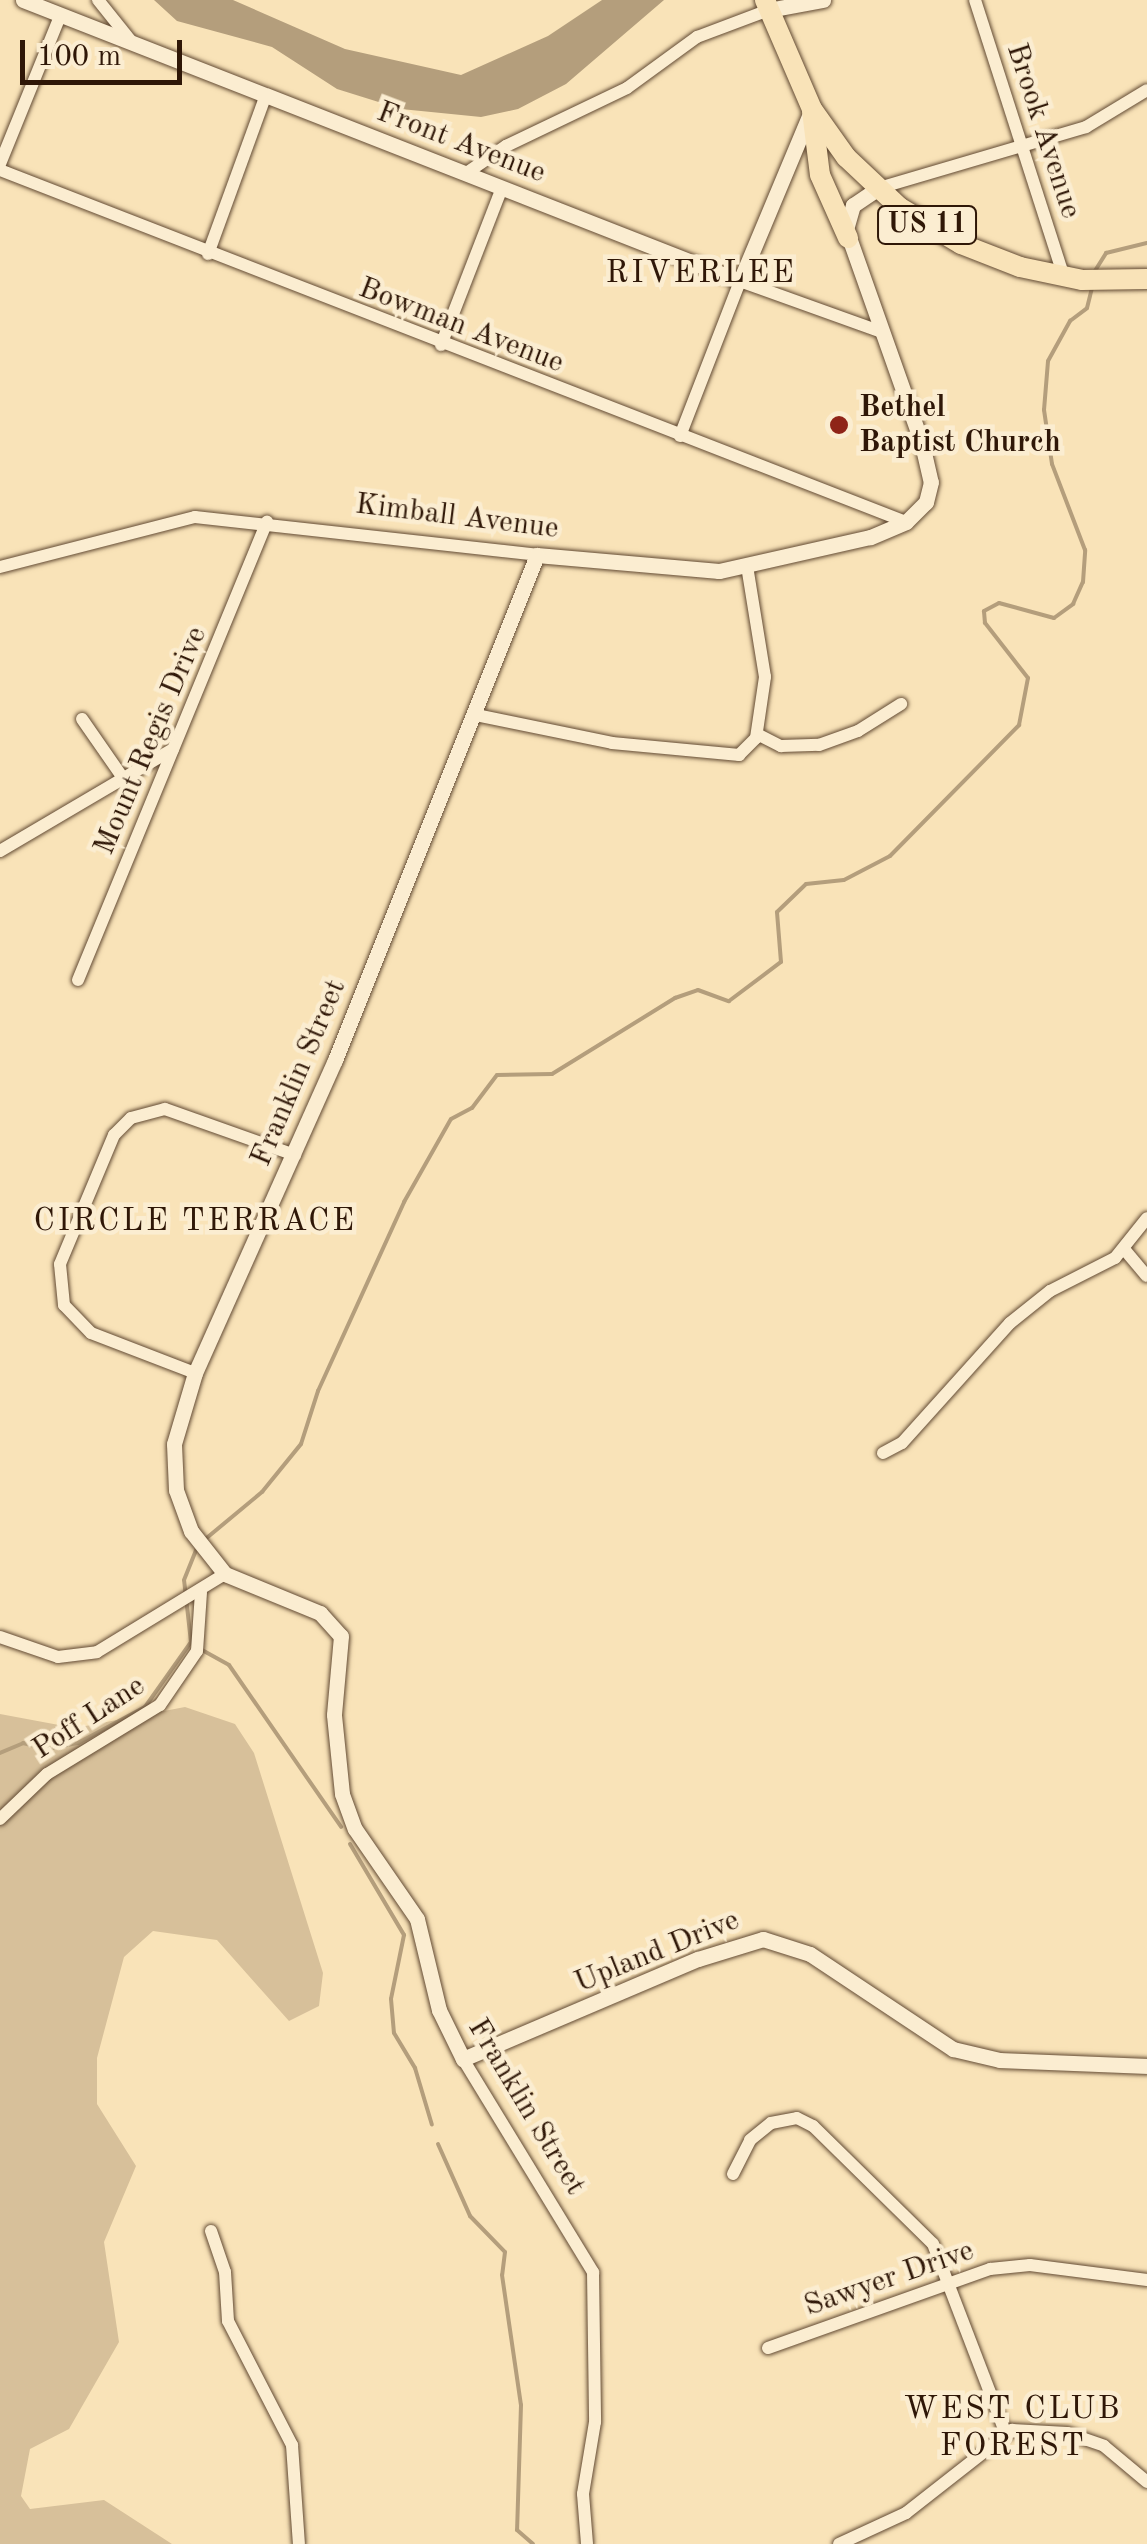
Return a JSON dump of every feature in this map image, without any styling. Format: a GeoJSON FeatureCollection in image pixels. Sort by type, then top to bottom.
{"type":"FeatureCollection","features":[{"type":"Feature","properties":{"kind":"main road","name":"US 11"},"geometry":{"type":"LineString","coordinates":[[767,5],[812,108],[877,189],[961,244],[1082,280],[1147,280]]}},
{"type":"Feature","properties":{"kind":"main road"},"geometry":{"type":"LineString","coordinates":[[812,108],[820,175],[848,238]]}},
{"type":"Feature","properties":{"kind":"street","name":"Front Avenue"},"geometry":{"type":"LineString","coordinates":[[23,0],[740,281],[882,332]]}},
{"type":"Feature","properties":{"kind":"street"},"geometry":{"type":"LineString","coordinates":[[98,0],[135,47]]}},
{"type":"Feature","properties":{"kind":"street"},"geometry":{"type":"LineString","coordinates":[[464,174],[506,146],[627,88],[697,37],[767,5],[823,0]]}},
{"type":"Feature","properties":{"kind":"street","name":"Brook Avenue"},"geometry":{"type":"LineString","coordinates":[[975,0],[1024,147],[1082,280]]}},
{"type":"Feature","properties":{"kind":"street"},"geometry":{"type":"LineString","coordinates":[[0,167],[60,16]]}},
{"type":"Feature","properties":{"kind":"street"},"geometry":{"type":"LineString","coordinates":[[906,522],[926,502],[930,471],[848,238],[852,205],[877,189],[1024,147],[1106,118],[1147,90]]}},
{"type":"Feature","properties":{"kind":"street"},"geometry":{"type":"LineString","coordinates":[[208,254],[264,97]]}},
{"type":"Feature","properties":{"kind":"street"},"geometry":{"type":"LineString","coordinates":[[680,436],[812,108]]}},
{"type":"Feature","properties":{"kind":"street","name":"Bowman Avenue"},"geometry":{"type":"LineString","coordinates":[[0,167],[208,254],[906,522]]}},
{"type":"Feature","properties":{"kind":"street"},"geometry":{"type":"LineString","coordinates":[[441,345],[502,188]]}},
{"type":"Feature","properties":{"kind":"street","name":"Kimball Avenue"},"geometry":{"type":"LineString","coordinates":[[0,567],[172,519],[268,521],[670,572],[747,566],[906,522]]}},
{"type":"Feature","properties":{"kind":"street","name":"Mount Regis Drive"},"geometry":{"type":"LineString","coordinates":[[78,980],[268,521]]}},
{"type":"Feature","properties":{"kind":"street","name":"Franklin Street"},"geometry":{"type":"LineString","coordinates":[[536,555],[476,715],[295,1155],[195,1373],[173,1456],[176,1490],[202,1550],[225,1574],[320,1613],[341,1636],[334,1715],[342,1794],[355,1829],[417,1920],[439,2010],[463,2059],[593,2272],[595,2422],[583,2494],[586,2544]]}},
{"type":"Feature","properties":{"kind":"street"},"geometry":{"type":"LineString","coordinates":[[476,715],[726,758],[746,751],[757,734],[764,655],[747,566]]}},
{"type":"Feature","properties":{"kind":"street"},"geometry":{"type":"LineString","coordinates":[[757,734],[780,746],[818,745],[858,731],[901,704]]}},
{"type":"Feature","properties":{"kind":"street"},"geometry":{"type":"LineString","coordinates":[[82,720],[123,778]]}},
{"type":"Feature","properties":{"kind":"street"},"geometry":{"type":"LineString","coordinates":[[0,851],[173,749]]}},
{"type":"Feature","properties":{"kind":"street"},"geometry":{"type":"LineString","coordinates":[[195,1373],[91,1333],[64,1305],[60,1264],[114,1136],[131,1118],[165,1109],[295,1155]]}},
{"type":"Feature","properties":{"kind":"street"},"geometry":{"type":"LineString","coordinates":[[884,1454],[902,1443],[1032,1304],[1124,1248],[1147,1218]]}},
{"type":"Feature","properties":{"kind":"street"},"geometry":{"type":"LineString","coordinates":[[1124,1248],[1147,1276]]}},
{"type":"Feature","properties":{"kind":"street"},"geometry":{"type":"LineString","coordinates":[[0,1638],[58,1656],[97,1652],[225,1574]]}},
{"type":"Feature","properties":{"kind":"street","name":"Poff Lane"},"geometry":{"type":"LineString","coordinates":[[0,1819],[47,1774],[160,1705],[197,1650],[198,1593]]}},
{"type":"Feature","properties":{"kind":"street","name":"Upland Drive"},"geometry":{"type":"LineString","coordinates":[[463,2059],[698,1959],[764,1939],[810,1954],[912,2028],[963,2052],[1000,2060],[1147,2066]]}},
{"type":"Feature","properties":{"kind":"street"},"geometry":{"type":"LineString","coordinates":[[733,2174],[758,2132],[787,2118],[807,2121],[924,2232],[950,2282],[1004,2432]]}},
{"type":"Feature","properties":{"kind":"street"},"geometry":{"type":"LineString","coordinates":[[210,2231],[225,2272],[228,2321],[292,2445],[299,2544]]}},
{"type":"Feature","properties":{"kind":"street","name":"Sawyer Drive"},"geometry":{"type":"LineString","coordinates":[[768,2348],[950,2282],[1030,2265],[1147,2280]]}},
{"type":"Feature","properties":{"kind":"street"},"geometry":{"type":"LineString","coordinates":[[839,2544],[906,2512],[1004,2432],[1034,2429],[1084,2438],[1118,2454],[1147,2482]]}},
{"type":"Feature","properties":{"kind":"shaded area"},"geometry":{"type":"Polygon","coordinates":[[[154,0],[233,0],[345,49],[461,75],[548,36],[602,0],[664,0],[566,84],[518,109],[481,117],[401,109],[337,89],[272,47],[177,21],[154,0]]]}},
{"type":"Feature","properties":{"kind":"shaded area"},"geometry":{"type":"Polygon","coordinates":[[[185,1707],[235,1724],[254,1753],[323,1973],[319,2006],[289,2021],[217,1940],[153,1931],[124,1957],[97,2058],[97,2104],[136,2166],[104,2242],[119,2342],[69,2429],[30,2449],[21,2496],[30,2509],[104,2500],[172,2544],[0,2544],[0,1714],[75,1728],[185,1707]]]}},
{"type":"Feature","properties":{"kind":"waterway"},"geometry":{"type":"LineString","coordinates":[[1093,274],[1106,253],[1147,243]]}},
{"type":"Feature","properties":{"kind":"waterway"},"geometry":{"type":"LineString","coordinates":[[203,1541],[262,1492],[301,1444],[318,1391],[404,1202],[451,1119],[472,1108],[497,1075],[552,1074],[675,998],[698,990],[729,1001],[781,962],[777,912],[806,884],[844,880],[890,856],[1019,725],[1028,678],[985,623],[984,611],[999,603],[1054,618],[1073,604],[1083,582],[1085,550],[1052,464],[1044,410],[1048,361],[1070,321],[1087,308],[1092,288]]}},
{"type":"Feature","properties":{"kind":"waterway"},"geometry":{"type":"LineString","coordinates":[[0,1753],[23,1743],[47,1749],[78,1743],[145,1707],[191,1642],[184,1580],[197,1548]]}},
{"type":"Feature","properties":{"kind":"waterway"},"geometry":{"type":"LineString","coordinates":[[202,1650],[229,1665],[341,1827]]}},
{"type":"Feature","properties":{"kind":"waterway"},"geometry":{"type":"LineString","coordinates":[[350,1844],[404,1935],[391,1999],[394,2033],[415,2068],[432,2125]]}},
{"type":"Feature","properties":{"kind":"waterway"},"geometry":{"type":"LineString","coordinates":[[438,2144],[470,2216],[505,2252],[502,2275],[521,2405],[517,2530],[533,2544]]}},
{"type":"Feature","properties":{"kind":"place","name":"Bethel Baptist Church"},"geometry":{"type":"Point","coordinates":[839,425]}},
{"type":"Feature","properties":{"kind":"district","name":"RIVERLEE"},"geometry":{"type":"Point","coordinates":[701,274]}},
{"type":"Feature","properties":{"kind":"district","name":"CIRCLE TERRACE"},"geometry":{"type":"Point","coordinates":[195,1222]}},
{"type":"Feature","properties":{"kind":"district","name":"WEST CLUB FOREST"},"geometry":{"type":"Point","coordinates":[1013,2430]}}]}
